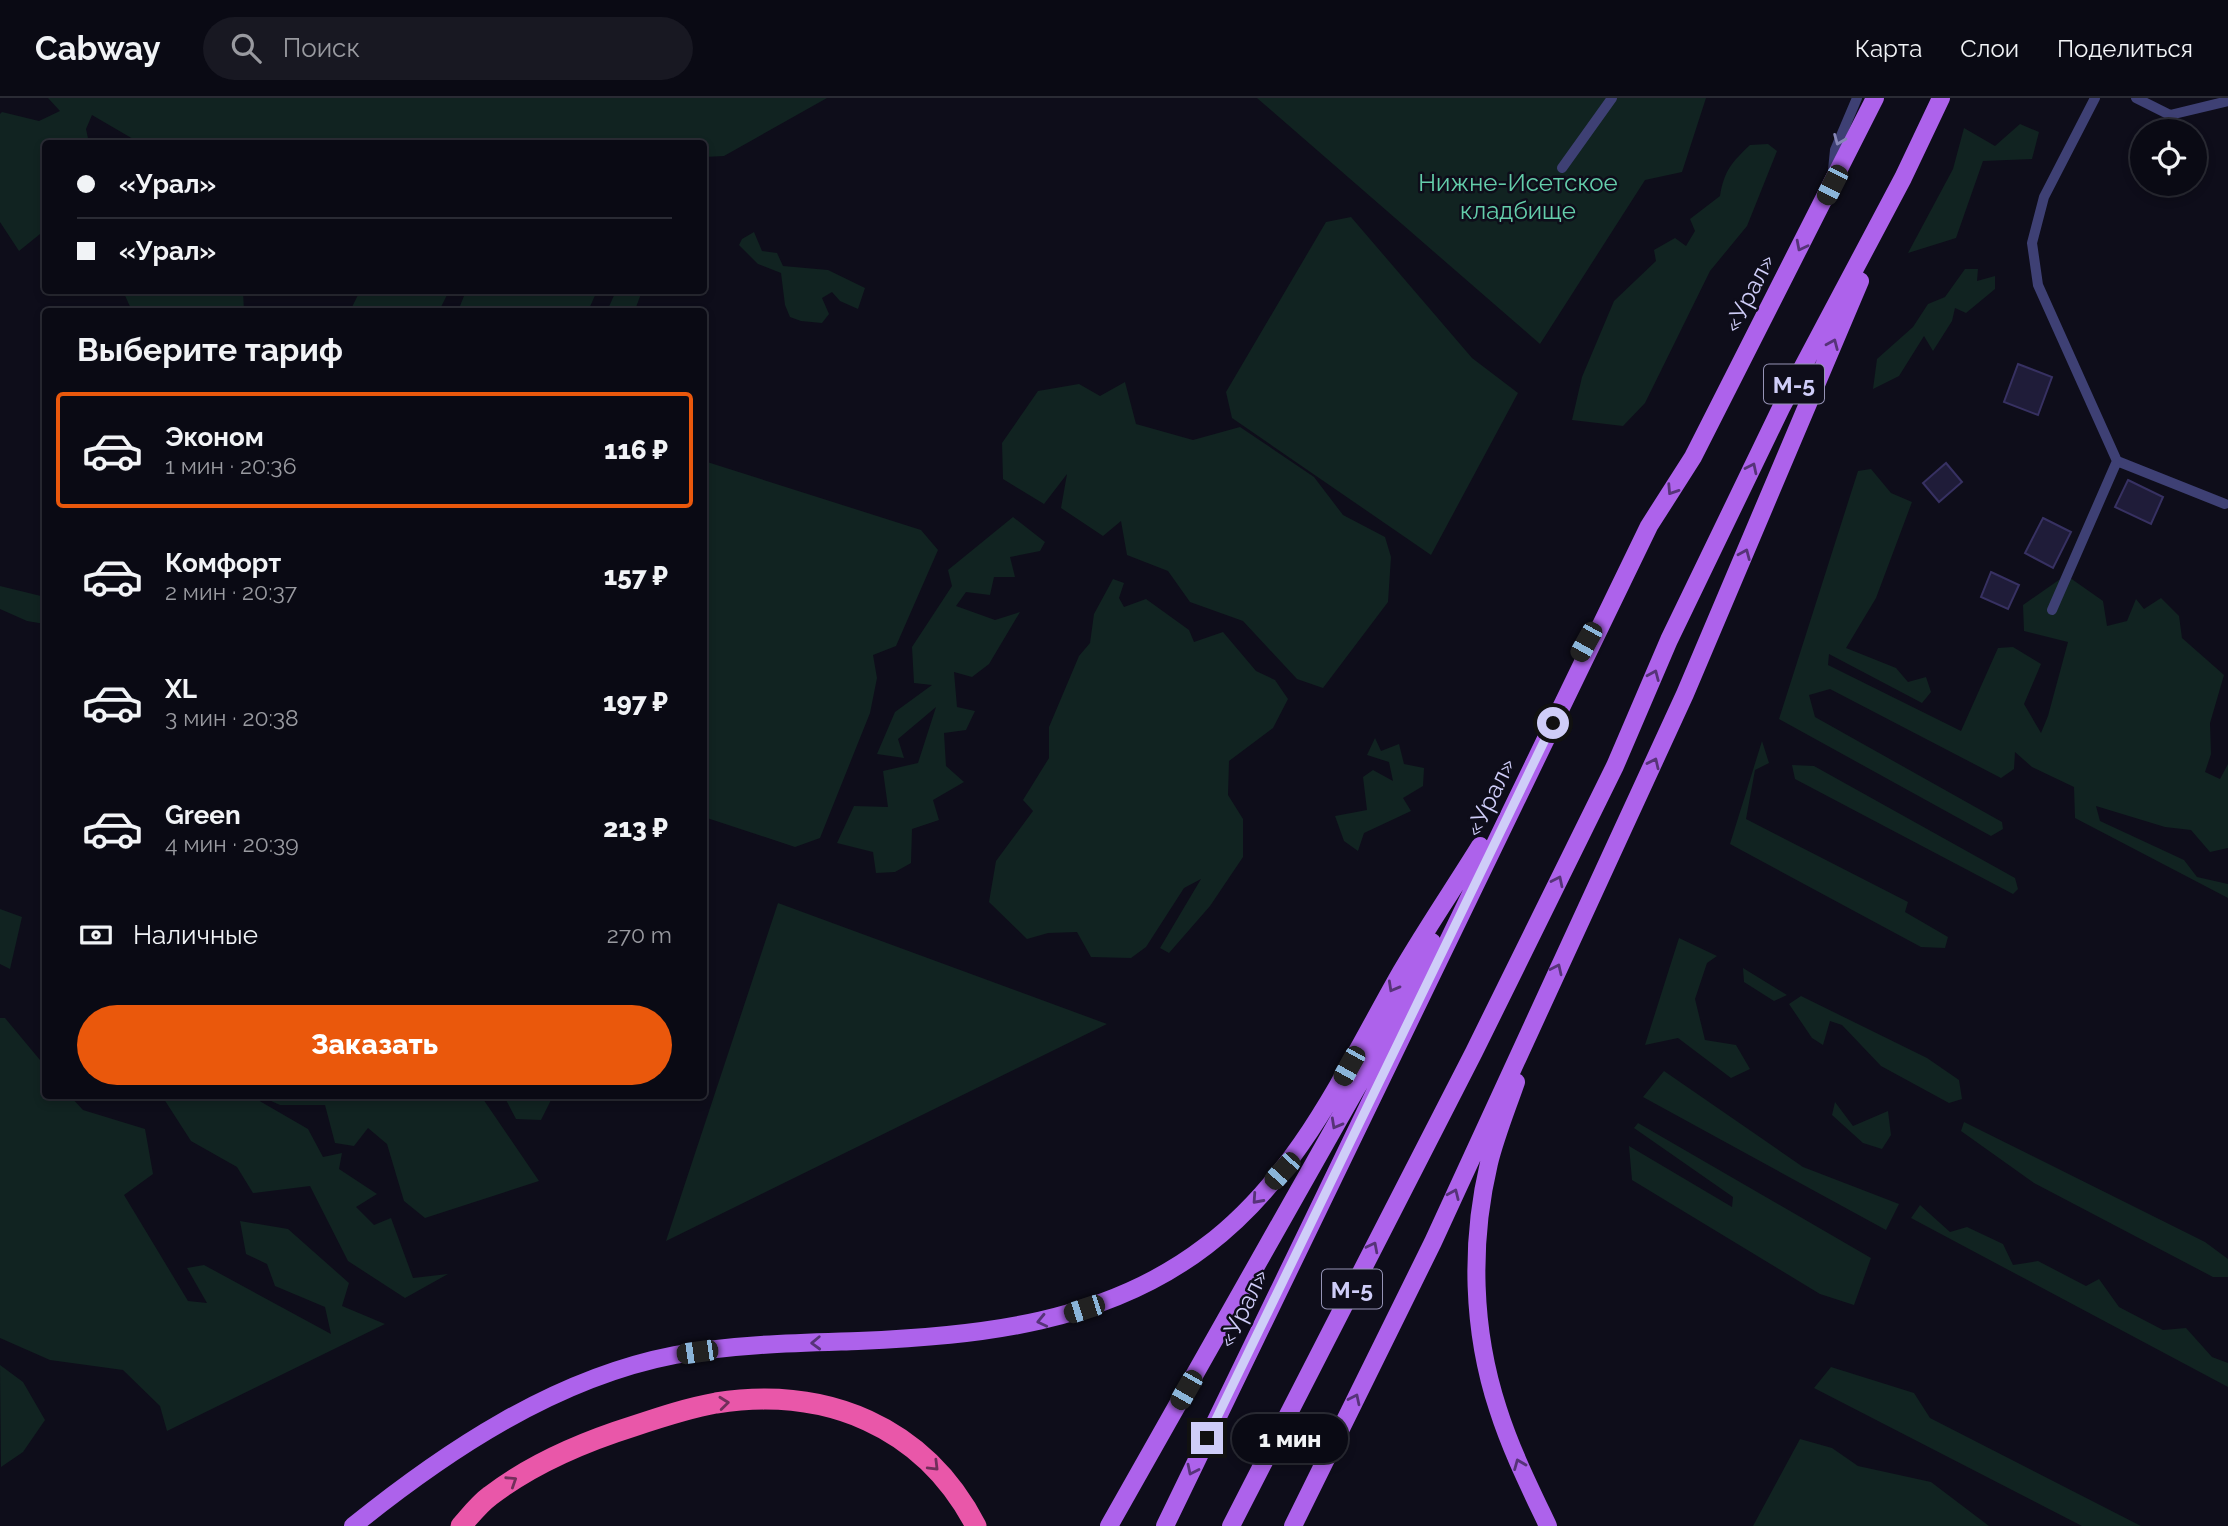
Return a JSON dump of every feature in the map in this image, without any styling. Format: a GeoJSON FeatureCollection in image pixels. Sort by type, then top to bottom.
{"type":"FeatureCollection","features":[{"type":"Feature","properties":{"kind":"highway"},"geometry":{"type":"LineString","coordinates":[[461,1526],[488,1497],[518,1476],[561,1453],[612,1432],[668,1415],[716,1403],[766,1399],[808,1403],[841,1411],[886,1430],[921,1453],[943,1475],[964,1503],[976,1526]]}},
{"type":"Feature","properties":{"kind":"main road","name":"«Урал»"},"geometry":{"type":"LineString","coordinates":[[1164,1526],[1648,526],[1693,457],[1875,98]]}},
{"type":"Feature","properties":{"kind":"main road","name":"М-5"},"geometry":{"type":"LineString","coordinates":[[1231,1526],[1474,1052],[1615,766],[1669,640],[1781,408],[1903,178],[1941,98]]}},
{"type":"Feature","properties":{"kind":"main road"},"geometry":{"type":"LineString","coordinates":[[1293,1526],[1433,1242],[1685,694],[1903,178]]}},
{"type":"Feature","properties":{"kind":"main road"},"geometry":{"type":"LineString","coordinates":[[1109,1526],[1373,1059],[1536,735],[1648,526]]}},
{"type":"Feature","properties":{"kind":"main road"},"geometry":{"type":"LineString","coordinates":[[353,1526],[434,1465],[490,1430],[586,1382],[630,1367],[674,1356],[720,1349],[980,1333],[1066,1315],[1120,1297],[1166,1274],[1208,1245],[1250,1208],[1282,1171],[1322,1115],[1403,969],[1480,846]]}},
{"type":"Feature","properties":{"kind":"main road"},"geometry":{"type":"LineString","coordinates":[[1529,1031],[1521,1068],[1489,1162],[1479,1233],[1476,1289],[1482,1343],[1497,1408],[1521,1469],[1548,1526]]}},
{"type":"Feature","properties":{"kind":"lane"},"geometry":{"type":"LineString","coordinates":[[1562,168],[1612,98]]}},
{"type":"Feature","properties":{"kind":"lane"},"geometry":{"type":"LineString","coordinates":[[1832,185],[1835,150],[1857,98]]}},
{"type":"Feature","properties":{"kind":"lane"},"geometry":{"type":"LineString","coordinates":[[2095,98],[2044,197],[2032,243],[2038,285],[2117,461],[2225,504]]}},
{"type":"Feature","properties":{"kind":"lane"},"geometry":{"type":"LineString","coordinates":[[2136,98],[2170,115],[2228,102]]}},
{"type":"Feature","properties":{"kind":"lane"},"geometry":{"type":"LineString","coordinates":[[2052,610],[2117,461]]}},
{"type":"Feature","properties":{"kind":"green space"},"geometry":{"type":"Polygon","coordinates":[[[48,98],[827,98],[724,156],[707,157],[707,140],[135,140],[92,115],[86,129],[88,140],[42,140],[42,232],[19,251],[0,222],[0,114],[2,112],[39,121],[60,111],[48,98]]]}},
{"type":"Feature","properties":{"kind":"green space","name":"Нижне-Исетское кладбище"},"geometry":{"type":"Polygon","coordinates":[[[1257,98],[1706,98],[1682,172],[1645,180],[1540,344],[1257,98]]]}},
{"type":"Feature","properties":{"kind":"green space"},"geometry":{"type":"Polygon","coordinates":[[[2020,124],[2039,132],[2032,159],[1983,161],[1956,238],[1908,253],[1953,169],[1964,128],[1995,146],[2020,124]]]}},
{"type":"Feature","properties":{"kind":"green space"},"geometry":{"type":"Polygon","coordinates":[[[1768,144],[1777,151],[1747,226],[1710,271],[1645,403],[1623,426],[1572,420],[1582,377],[1614,301],[1656,261],[1654,250],[1675,238],[1686,246],[1695,231],[1690,219],[1720,196],[1724,180],[1734,162],[1750,145],[1768,144]]]}},
{"type":"Feature","properties":{"kind":"green space"},"geometry":{"type":"Polygon","coordinates":[[[1351,217],[1472,358],[1518,393],[1431,555],[1232,418],[1226,392],[1326,222],[1351,217]]]}},
{"type":"Feature","properties":{"kind":"green space"},"geometry":{"type":"Polygon","coordinates":[[[754,232],[762,251],[777,253],[783,266],[828,270],[865,288],[858,309],[840,301],[832,292],[822,298],[829,314],[822,323],[790,317],[785,305],[781,273],[758,264],[739,245],[742,239],[754,232]]]}},
{"type":"Feature","properties":{"kind":"green space"},"geometry":{"type":"Polygon","coordinates":[[[1965,269],[1978,269],[1977,281],[1995,276],[1995,289],[1966,313],[1955,308],[1952,321],[1933,351],[1924,336],[1899,376],[1873,389],[1877,359],[1913,327],[1928,304],[1945,297],[1965,269]]]}},
{"type":"Feature","properties":{"kind":"green space"},"geometry":{"type":"Polygon","coordinates":[[[124,294],[243,294],[244,308],[131,308],[124,294]]]}},
{"type":"Feature","properties":{"kind":"green space"},"geometry":{"type":"Polygon","coordinates":[[[358,294],[448,294],[440,308],[351,308],[358,294]]]}},
{"type":"Feature","properties":{"kind":"green space"},"geometry":{"type":"Polygon","coordinates":[[[464,294],[596,294],[589,308],[459,308],[464,294]]]}},
{"type":"Feature","properties":{"kind":"green space"},"geometry":{"type":"Polygon","coordinates":[[[615,294],[641,294],[636,308],[608,308],[615,294]]]}},
{"type":"Feature","properties":{"kind":"green space"},"geometry":{"type":"Polygon","coordinates":[[[1125,382],[1136,424],[1193,440],[1240,427],[1314,477],[1343,515],[1385,537],[1391,557],[1388,602],[1323,688],[1297,679],[1243,621],[1190,602],[1168,571],[1127,555],[1121,521],[1103,536],[1061,508],[1067,474],[1044,504],[1003,479],[1002,443],[1038,391],[1079,384],[1100,396],[1125,382]]]}},
{"type":"Feature","properties":{"kind":"green space"},"geometry":{"type":"Polygon","coordinates":[[[707,462],[921,530],[938,550],[896,646],[873,655],[877,678],[870,713],[820,838],[795,847],[707,818],[707,462]]]}},
{"type":"Feature","properties":{"kind":"green space"},"geometry":{"type":"Polygon","coordinates":[[[1871,469],[1891,493],[1912,502],[1876,598],[1846,648],[1896,668],[1908,682],[1926,677],[1931,692],[1922,703],[1829,654],[1828,665],[1961,731],[1998,648],[2013,647],[2041,664],[2024,704],[2041,733],[2068,642],[2024,631],[2023,605],[2066,575],[2103,601],[2107,626],[2127,621],[2136,599],[2144,609],[2161,598],[2179,616],[2182,638],[2224,675],[2210,723],[2211,754],[2205,772],[2220,779],[2228,764],[2228,848],[2210,852],[2191,830],[2165,827],[2096,806],[2100,821],[2184,860],[2197,877],[2228,884],[2228,898],[2075,818],[2074,787],[2032,767],[2015,752],[2014,769],[2001,778],[1830,689],[1809,695],[1815,717],[2002,822],[2003,829],[1991,836],[1779,719],[1858,471],[1871,469]]]}},
{"type":"Feature","properties":{"kind":"green space"},"geometry":{"type":"Polygon","coordinates":[[[1013,517],[1045,542],[1040,551],[1010,557],[1015,577],[994,577],[990,595],[966,592],[956,606],[995,620],[1020,612],[989,664],[972,677],[954,672],[957,707],[975,711],[966,730],[944,733],[946,766],[964,782],[933,800],[939,820],[912,829],[911,863],[895,872],[876,873],[873,852],[837,843],[854,806],[888,807],[883,771],[918,763],[936,707],[898,739],[904,758],[877,754],[895,712],[932,685],[914,683],[912,647],[952,586],[948,570],[1013,517]]]}},
{"type":"Feature","properties":{"kind":"green space"},"geometry":{"type":"Polygon","coordinates":[[[1113,579],[1124,583],[1119,598],[1124,607],[1146,599],[1189,630],[1194,642],[1223,632],[1256,671],[1275,680],[1288,699],[1273,728],[1229,761],[1228,795],[1243,819],[1243,857],[1210,906],[1169,953],[1160,948],[1201,879],[1184,888],[1146,947],[1131,958],[1091,957],[1077,932],[1048,933],[1027,939],[989,902],[996,861],[1033,811],[1023,800],[1049,758],[1049,727],[1079,656],[1090,643],[1094,614],[1113,579]]]}},
{"type":"Feature","properties":{"kind":"green space"},"geometry":{"type":"Polygon","coordinates":[[[0,586],[42,596],[42,624],[27,621],[0,609],[0,586]]]}},
{"type":"Feature","properties":{"kind":"green space"},"geometry":{"type":"Polygon","coordinates":[[[1375,738],[1381,751],[1399,744],[1404,764],[1424,768],[1423,786],[1403,798],[1411,811],[1364,833],[1358,851],[1344,841],[1335,816],[1367,810],[1363,777],[1373,770],[1393,781],[1389,762],[1367,755],[1375,738]]]}},
{"type":"Feature","properties":{"kind":"green space"},"geometry":{"type":"Polygon","coordinates":[[[1762,741],[1769,763],[1755,770],[1746,819],[1908,902],[1905,912],[1948,937],[1945,948],[1921,947],[1730,844],[1762,741]]]}},
{"type":"Feature","properties":{"kind":"green space"},"geometry":{"type":"Polygon","coordinates":[[[1792,765],[1814,766],[2015,878],[2018,889],[2013,894],[1795,779],[1792,765]]]}},
{"type":"Feature","properties":{"kind":"green space"},"geometry":{"type":"Polygon","coordinates":[[[778,903],[1107,1024],[666,1241],[778,903]]]}},
{"type":"Feature","properties":{"kind":"green space"},"geometry":{"type":"Polygon","coordinates":[[[0,909],[22,917],[10,969],[0,964],[0,909]]]}},
{"type":"Feature","properties":{"kind":"green space"},"geometry":{"type":"Polygon","coordinates":[[[1679,938],[1717,956],[1707,963],[1695,999],[1705,1040],[1736,1045],[1750,1069],[1731,1078],[1678,1038],[1645,1045],[1679,938]]]}},
{"type":"Feature","properties":{"kind":"green space"},"geometry":{"type":"Polygon","coordinates":[[[1743,968],[1787,995],[1774,1001],[1744,982],[1743,968]]]}},
{"type":"Feature","properties":{"kind":"green space"},"geometry":{"type":"Polygon","coordinates":[[[1801,996],[1927,1058],[1959,1080],[1962,1099],[1949,1103],[1881,1066],[1842,1025],[1830,1021],[1823,1045],[1812,1038],[1789,1004],[1801,996]]]}},
{"type":"Feature","properties":{"kind":"green space"},"geometry":{"type":"Polygon","coordinates":[[[0,1018],[5,1018],[42,1062],[42,1099],[73,1099],[83,1110],[145,1129],[153,1174],[124,1195],[188,1301],[207,1303],[187,1268],[204,1265],[331,1334],[325,1307],[275,1286],[267,1264],[246,1254],[240,1221],[288,1229],[349,1283],[342,1306],[385,1324],[167,1431],[160,1406],[123,1370],[50,1360],[0,1338],[0,1018]]]}},
{"type":"Feature","properties":{"kind":"green space"},"geometry":{"type":"Polygon","coordinates":[[[1664,1071],[1803,1167],[1899,1204],[1886,1230],[1643,1097],[1664,1071]]]}},
{"type":"Feature","properties":{"kind":"green space"},"geometry":{"type":"Polygon","coordinates":[[[164,1099],[256,1099],[308,1129],[323,1157],[342,1153],[339,1169],[377,1194],[356,1207],[374,1225],[391,1218],[413,1278],[448,1274],[405,1298],[348,1261],[310,1186],[253,1193],[237,1167],[191,1141],[164,1099]]]}},
{"type":"Feature","properties":{"kind":"green space"},"geometry":{"type":"Polygon","coordinates":[[[267,1099],[483,1099],[539,1181],[425,1218],[404,1201],[387,1144],[368,1128],[354,1146],[335,1143],[325,1105],[280,1105],[267,1099]]]}},
{"type":"Feature","properties":{"kind":"green space"},"geometry":{"type":"Polygon","coordinates":[[[506,1099],[552,1099],[541,1120],[516,1119],[506,1099]]]}},
{"type":"Feature","properties":{"kind":"green space"},"geometry":{"type":"Polygon","coordinates":[[[1835,1102],[1853,1126],[1888,1111],[1891,1135],[1882,1149],[1863,1143],[1832,1115],[1835,1102]]]}},
{"type":"Feature","properties":{"kind":"green space"},"geometry":{"type":"Polygon","coordinates":[[[1964,1122],[2205,1242],[2228,1259],[2228,1277],[2213,1277],[2034,1183],[1961,1131],[1964,1122]]]}},
{"type":"Feature","properties":{"kind":"green space"},"geometry":{"type":"Polygon","coordinates":[[[1638,1123],[1871,1258],[1854,1305],[1820,1294],[1632,1180],[1629,1146],[1732,1207],[1733,1197],[1634,1128],[1638,1123]]]}},
{"type":"Feature","properties":{"kind":"green space"},"geometry":{"type":"Polygon","coordinates":[[[1920,1205],[1950,1232],[1967,1227],[2003,1244],[2013,1265],[2038,1261],[2086,1286],[2099,1279],[2119,1307],[2163,1330],[2186,1328],[2212,1357],[2228,1363],[2228,1387],[1911,1218],[1920,1205]]]}},
{"type":"Feature","properties":{"kind":"green space"},"geometry":{"type":"Polygon","coordinates":[[[0,1365],[23,1382],[45,1420],[23,1452],[1,1467],[0,1365]]]}},
{"type":"Feature","properties":{"kind":"green space"},"geometry":{"type":"Polygon","coordinates":[[[1831,1367],[1914,1393],[1930,1418],[2141,1526],[2082,1526],[1814,1388],[1831,1367]]]}},
{"type":"Feature","properties":{"kind":"green space"},"geometry":{"type":"Polygon","coordinates":[[[1800,1439],[1832,1448],[1858,1466],[1931,1482],[1989,1526],[1753,1526],[1800,1439]]]}},
{"type":"Feature","properties":{"kind":"building"},"geometry":{"type":"Polygon","coordinates":[[[2018,364],[2052,377],[2038,415],[2004,402],[2018,364]]]}},
{"type":"Feature","properties":{"kind":"building"},"geometry":{"type":"Polygon","coordinates":[[[1946,463],[1962,482],[1939,502],[1923,483],[1946,463]]]}},
{"type":"Feature","properties":{"kind":"building"},"geometry":{"type":"Polygon","coordinates":[[[2128,480],[2163,497],[2151,524],[2115,507],[2128,480]]]}},
{"type":"Feature","properties":{"kind":"building"},"geometry":{"type":"Polygon","coordinates":[[[2043,518],[2071,532],[2053,568],[2025,553],[2043,518]]]}},
{"type":"Feature","properties":{"kind":"building"},"geometry":{"type":"Polygon","coordinates":[[[1991,572],[2019,585],[2008,609],[1981,597],[1991,572]]]}},
{"type":"Feature","properties":{"kind":"route"},"geometry":{"type":"LineString","coordinates":[[1207,1438],[1553,723]]}}]}
